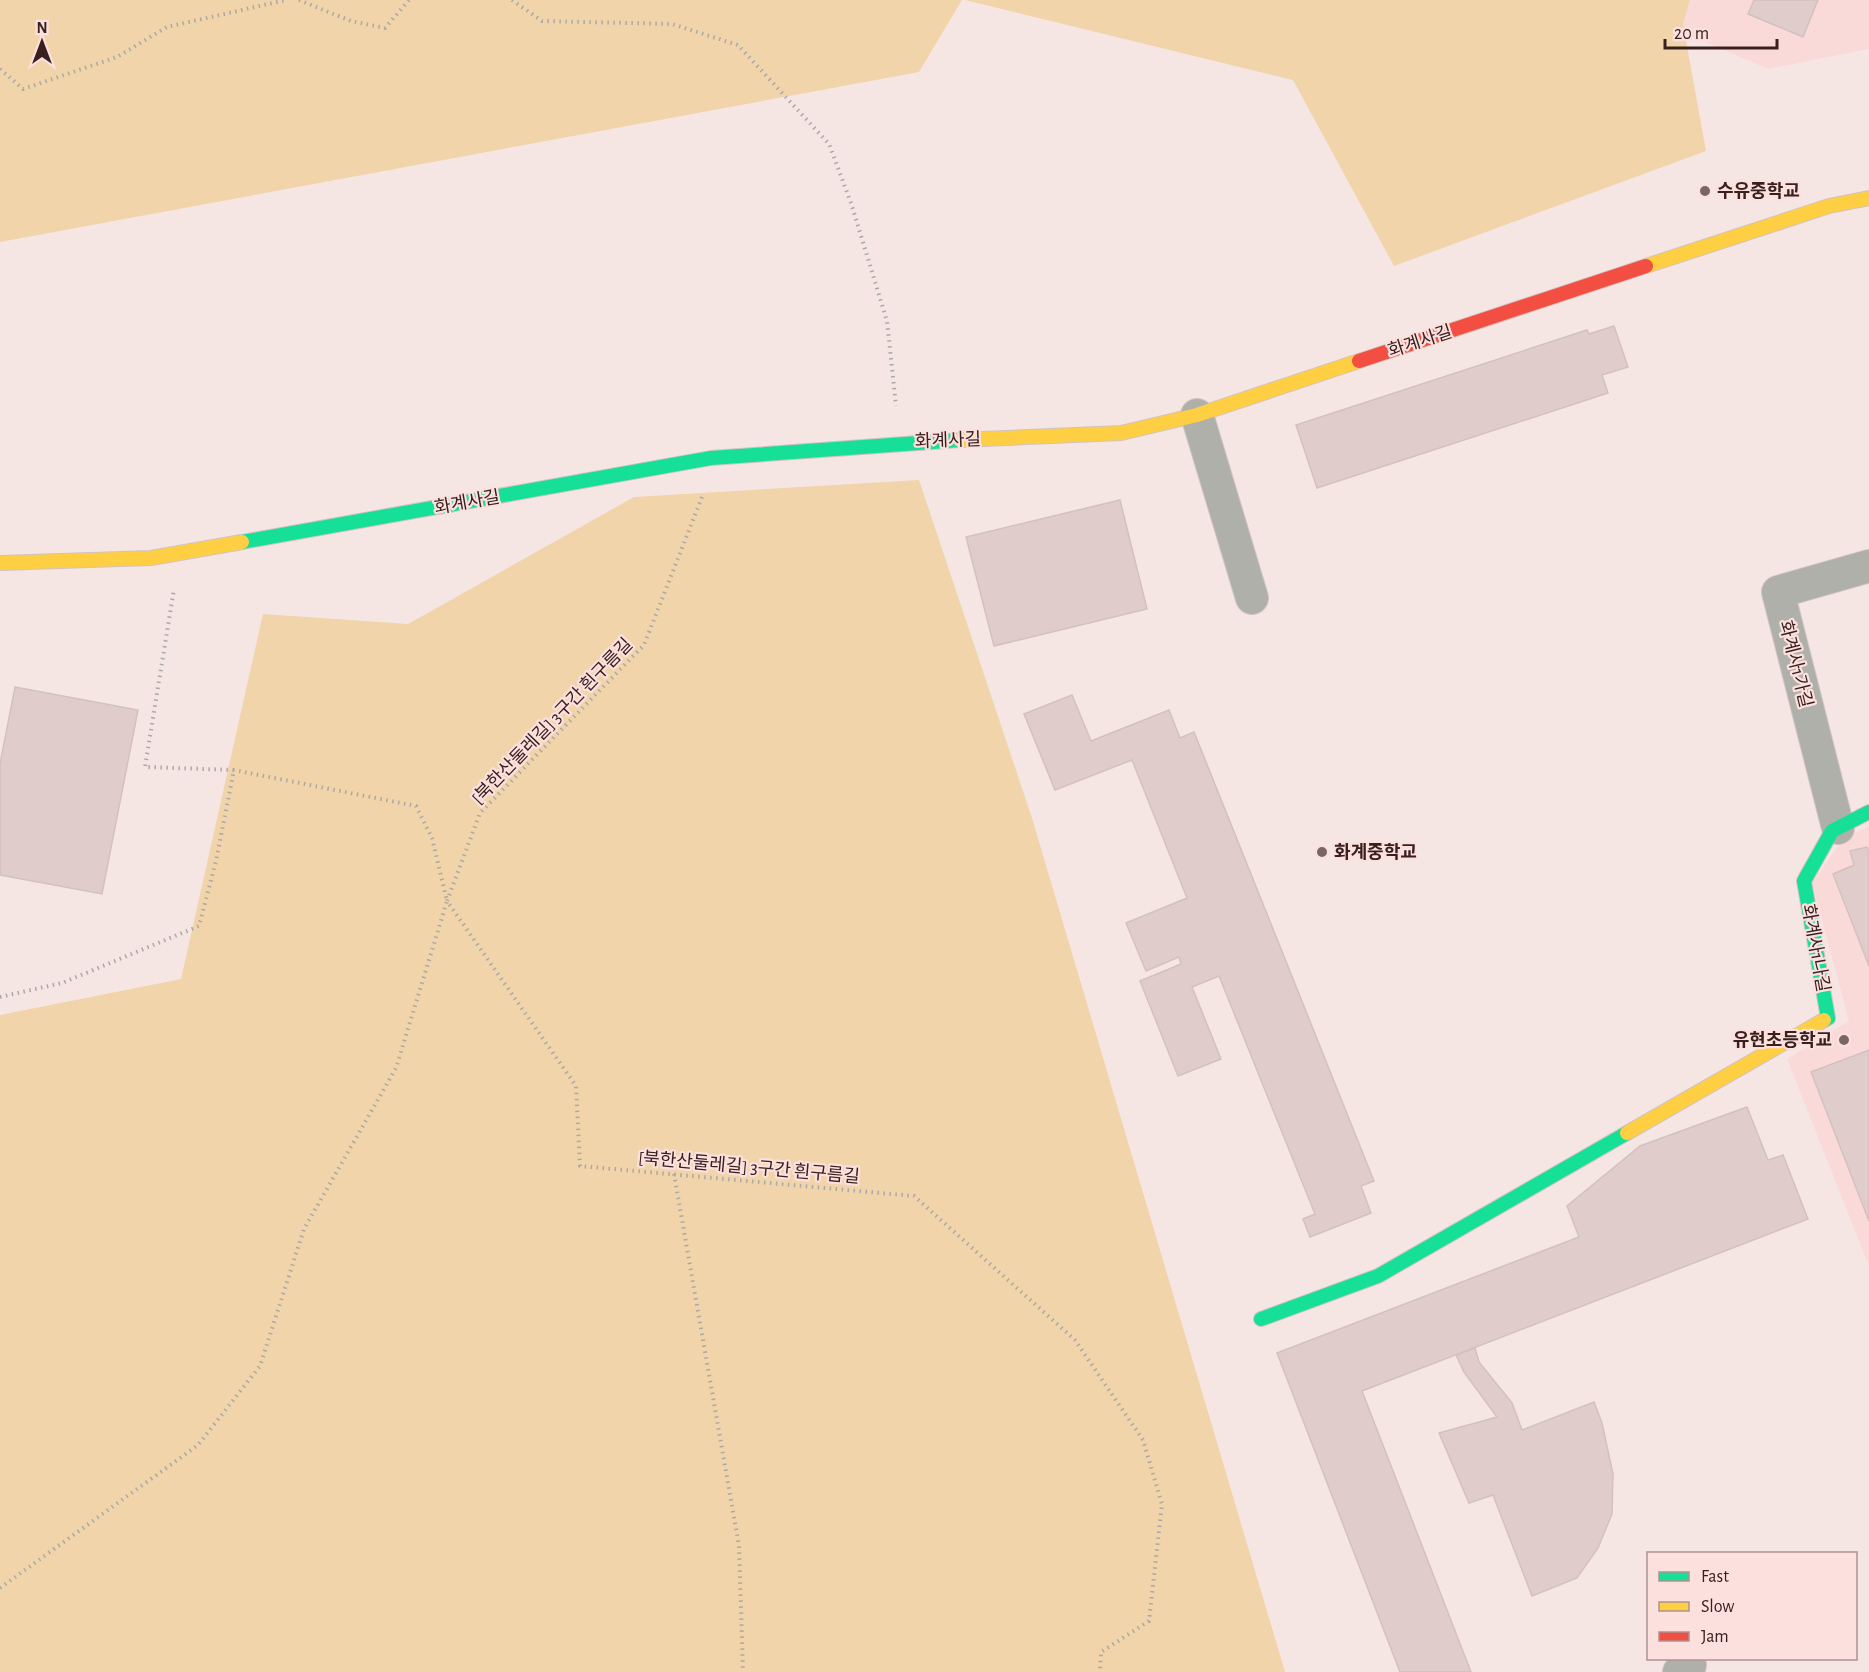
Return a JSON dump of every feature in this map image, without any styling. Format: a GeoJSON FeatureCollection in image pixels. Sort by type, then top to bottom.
{"type":"FeatureCollection","features":[{"type":"Feature","properties":{"kind":"street","name":"화계사길"},"geometry":{"type":"LineString","coordinates":[[0,563],[152,558],[711,458],[900,442],[1121,434],[1197,415],[1829,206],[1869,198]]}},
{"type":"Feature","properties":{"kind":"street"},"geometry":{"type":"LineString","coordinates":[[1197,415],[1252,598]]}},
{"type":"Feature","properties":{"kind":"street","name":"화계사1가길"},"geometry":{"type":"LineString","coordinates":[[1838,828],[1778,592],[1869,566]]}},
{"type":"Feature","properties":{"kind":"street","name":"화계사1나길"},"geometry":{"type":"LineString","coordinates":[[1261,1319],[1378,1276],[1828,1018],[1804,881],[1832,831],[1869,812]]}},
{"type":"Feature","properties":{"kind":"path"},"geometry":{"type":"LineString","coordinates":[[0,69],[23,88],[117,57],[167,27],[286,0]]}},
{"type":"Feature","properties":{"kind":"path"},"geometry":{"type":"LineString","coordinates":[[299,0],[351,21],[385,28],[409,0]]}},
{"type":"Feature","properties":{"kind":"path"},"geometry":{"type":"LineString","coordinates":[[512,0],[542,21],[672,24],[738,45],[829,144],[851,203],[887,321],[900,442]]}},
{"type":"Feature","properties":{"kind":"path","name":"[북한산둘레길] 3구간 흰구름길"},"geometry":{"type":"LineString","coordinates":[[704,490],[644,645],[480,813],[447,901],[576,1086],[580,1166],[914,1196],[1075,1340],[1143,1440],[1162,1504],[1149,1621],[1101,1652],[1100,1672]]}},
{"type":"Feature","properties":{"kind":"path"},"geometry":{"type":"LineString","coordinates":[[0,1588],[198,1445],[260,1366],[304,1229],[396,1068],[447,901],[432,838],[416,806],[234,770],[145,767],[180,553]]}},
{"type":"Feature","properties":{"kind":"path"},"geometry":{"type":"LineString","coordinates":[[0,997],[62,983],[199,926],[216,861],[234,770]]}},
{"type":"Feature","properties":{"kind":"path"},"geometry":{"type":"LineString","coordinates":[[674,1174],[739,1546],[743,1672]]}},
{"type":"Feature","properties":{"kind":"shaded area"},"geometry":{"type":"Polygon","coordinates":[[[0,0],[962,0],[919,72],[0,242],[0,0]]]}},
{"type":"Feature","properties":{"kind":"shaded area"},"geometry":{"type":"Polygon","coordinates":[[[965,0],[1690,0],[1683,24],[1706,151],[1394,266],[1293,80],[965,0]]]}},
{"type":"Feature","properties":{"kind":"shaded area"},"geometry":{"type":"Polygon","coordinates":[[[1664,0],[1869,0],[1869,49],[1768,69],[1659,22],[1664,0]]]}},
{"type":"Feature","properties":{"kind":"shaded area"},"geometry":{"type":"Polygon","coordinates":[[[919,480],[1032,818],[1285,1672],[0,1672],[0,1015],[181,979],[263,614],[408,624],[634,497],[919,480]]]}},
{"type":"Feature","properties":{"kind":"shaded area","name":"유현초등학교"},"geometry":{"type":"Polygon","coordinates":[[[1869,826],[1869,1266],[1787,1059],[1849,1021],[1812,883],[1843,839],[1869,826]]]}},
{"type":"Feature","properties":{"kind":"building"},"geometry":{"type":"Polygon","coordinates":[[[1754,0],[1818,0],[1803,37],[1748,14],[1754,0]]]}},
{"type":"Feature","properties":{"kind":"building"},"geometry":{"type":"Polygon","coordinates":[[[1614,326],[1628,367],[1602,375],[1608,393],[1317,488],[1296,425],[1587,330],[1589,334],[1614,326]]]}},
{"type":"Feature","properties":{"kind":"building"},"geometry":{"type":"Polygon","coordinates":[[[1120,500],[1147,609],[994,646],[966,537],[1120,500]]]}},
{"type":"Feature","properties":{"kind":"building"},"geometry":{"type":"Polygon","coordinates":[[[15,687],[138,710],[102,894],[0,875],[0,764],[15,687]]]}},
{"type":"Feature","properties":{"kind":"building"},"geometry":{"type":"Polygon","coordinates":[[[1072,695],[1091,741],[1169,710],[1180,738],[1194,732],[1374,1181],[1361,1186],[1371,1213],[1310,1237],[1303,1219],[1315,1214],[1219,976],[1192,987],[1221,1059],[1178,1076],[1140,981],[1181,964],[1179,957],[1146,971],[1126,923],[1187,898],[1132,760],[1055,790],[1024,714],[1072,695]]]}},
{"type":"Feature","properties":{"kind":"building"},"geometry":{"type":"Polygon","coordinates":[[[1867,847],[1869,851],[1869,966],[1833,874],[1854,865],[1850,851],[1867,847]]]}},
{"type":"Feature","properties":{"kind":"building"},"geometry":{"type":"Polygon","coordinates":[[[1869,1050],[1869,1221],[1811,1072],[1869,1050]]]}},
{"type":"Feature","properties":{"kind":"building"},"geometry":{"type":"Polygon","coordinates":[[[1747,1107],[1768,1160],[1783,1155],[1808,1219],[1362,1391],[1471,1672],[1400,1672],[1277,1353],[1579,1237],[1567,1206],[1640,1146],[1747,1107]]]}},
{"type":"Feature","properties":{"kind":"building"},"geometry":{"type":"Polygon","coordinates":[[[1475,1348],[1479,1362],[1512,1403],[1522,1430],[1594,1402],[1602,1423],[1613,1474],[1612,1514],[1598,1548],[1577,1578],[1532,1596],[1493,1495],[1469,1503],[1439,1433],[1497,1417],[1464,1372],[1456,1355],[1475,1348]]]}},
{"type":"Feature","properties":{"kind":"traffic: fast"},"geometry":{"type":"LineString","coordinates":[[242,542],[711,458],[960,440]]}},
{"type":"Feature","properties":{"kind":"traffic: fast"},"geometry":{"type":"LineString","coordinates":[[1824,1020],[1828,1018],[1804,881],[1832,831],[1869,812]]}},
{"type":"Feature","properties":{"kind":"traffic: fast"},"geometry":{"type":"LineString","coordinates":[[1261,1319],[1378,1276],[1627,1133]]}},
{"type":"Feature","properties":{"kind":"traffic: slow"},"geometry":{"type":"LineString","coordinates":[[1646,266],[1829,206],[1869,198]]}},
{"type":"Feature","properties":{"kind":"traffic: slow"},"geometry":{"type":"LineString","coordinates":[[960,440],[1121,433],[1197,415],[1359,361]]}},
{"type":"Feature","properties":{"kind":"traffic: slow"},"geometry":{"type":"LineString","coordinates":[[0,563],[151,558],[242,542]]}},
{"type":"Feature","properties":{"kind":"traffic: slow"},"geometry":{"type":"LineString","coordinates":[[1627,1133],[1824,1020]]}},
{"type":"Feature","properties":{"kind":"traffic: jam"},"geometry":{"type":"LineString","coordinates":[[1359,361],[1646,266]]}},
{"type":"Feature","properties":{"kind":"place","name":"수유중학교"},"geometry":{"type":"Point","coordinates":[1705,191]}},
{"type":"Feature","properties":{"kind":"place","name":"화계중학교"},"geometry":{"type":"Point","coordinates":[1322,852]}},
{"type":"Feature","properties":{"kind":"place","name":"유현초등학교"},"geometry":{"type":"Point","coordinates":[1844,1040]}}]}
